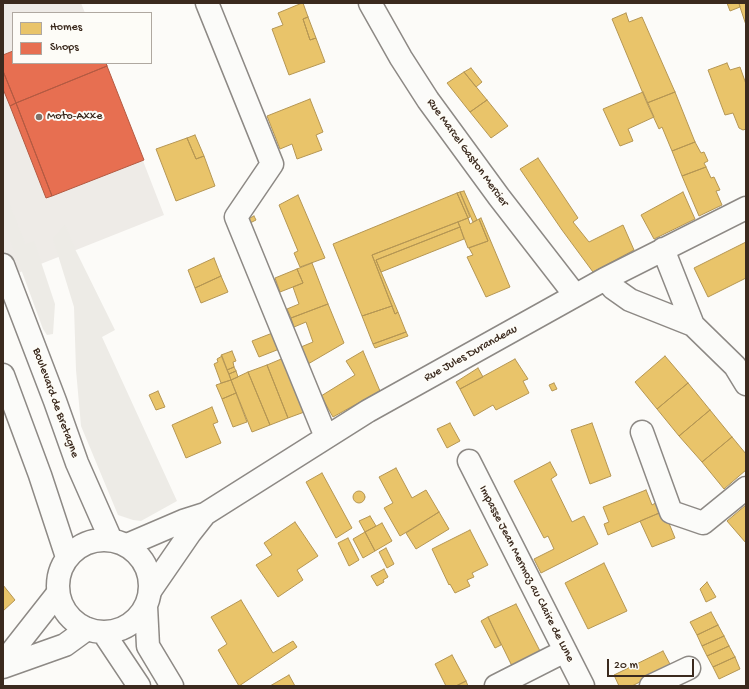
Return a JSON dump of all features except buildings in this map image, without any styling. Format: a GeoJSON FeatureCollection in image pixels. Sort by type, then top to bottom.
{"type":"FeatureCollection","features":[{"type":"Feature","properties":{"kind":"street"},"geometry":{"type":"LineString","coordinates":[[207,3],[272,164],[236,217],[326,437]]}},
{"type":"Feature","properties":{"kind":"street","name":"Rue Marcel Gaston Mercier"},"geometry":{"type":"LineString","coordinates":[[370,3],[401,58],[428,100],[499,197],[575,296]]}},
{"type":"Feature","properties":{"kind":"street","name":"Rue Jules Durandeau"},"geometry":{"type":"LineString","coordinates":[[119,543],[205,514],[368,412],[605,279],[746,208]]}},
{"type":"Feature","properties":{"kind":"street"},"geometry":{"type":"LineString","coordinates":[[663,249],[692,325]]}},
{"type":"Feature","properties":{"kind":"street","name":"Boulevard de Bretagne"},"geometry":{"type":"LineString","coordinates":[[3,265],[77,463],[119,543]]}},
{"type":"Feature","properties":{"kind":"street"},"geometry":{"type":"LineString","coordinates":[[605,279],[613,288],[630,300],[692,325],[736,366],[746,384]]}},
{"type":"Feature","properties":{"kind":"street"},"geometry":{"type":"LineString","coordinates":[[3,375],[40,475],[67,557]]}},
{"type":"Feature","properties":{"kind":"street"},"geometry":{"type":"LineString","coordinates":[[642,432],[671,512],[703,523],[746,488]]}},
{"type":"Feature","properties":{"kind":"street","name":"Impasse Jean Mermoz au Claire de Lune"},"geometry":{"type":"LineString","coordinates":[[469,461],[583,686]]}},
{"type":"Feature","properties":{"kind":"street","name":"Rue Jules Durandeau"},"geometry":{"type":"LineString","coordinates":[[148,599],[190,533],[205,514]]}},
{"type":"Feature","properties":{"kind":"street"},"geometry":{"type":"LineString","coordinates":[[148,599],[138,617],[128,626],[116,631],[95,630],[73,621],[63,608],[58,593],[58,581],[61,568],[67,557],[76,548],[86,542],[98,539],[119,543],[138,554],[145,565],[149,578],[148,646],[172,686]]}},
{"type":"Feature","properties":{"kind":"street"},"geometry":{"type":"LineString","coordinates":[[3,663],[58,593]]}},
{"type":"Feature","properties":{"kind":"street"},"geometry":{"type":"LineString","coordinates":[[3,667],[64,645],[95,630]]}},
{"type":"Feature","properties":{"kind":"street"},"geometry":{"type":"LineString","coordinates":[[95,630],[140,686]]}},
{"type":"Feature","properties":{"kind":"street"},"geometry":{"type":"LineString","coordinates":[[496,686],[565,651]]}},
{"type":"Feature","properties":{"kind":"street"},"geometry":{"type":"LineString","coordinates":[[651,686],[689,668]]}},
{"type":"Feature","properties":{"kind":"shaded area"},"geometry":{"type":"Polygon","coordinates":[[[3,3],[81,3],[85,12],[12,12],[12,64],[105,64],[164,215],[3,279],[3,3]]]}},
{"type":"Feature","properties":{"kind":"shaded area"},"geometry":{"type":"Polygon","coordinates":[[[3,187],[25,244],[34,241],[55,304],[53,334],[47,335],[43,329],[3,220],[3,187]]]}},
{"type":"Feature","properties":{"kind":"shaded area"},"geometry":{"type":"Polygon","coordinates":[[[65,225],[75,249],[115,330],[102,337],[177,501],[141,521],[118,515],[81,426],[76,370],[74,307],[53,239],[65,225]]]}},
{"type":"Feature","properties":{"kind":"place","name":"Moto-Axxe"},"geometry":{"type":"Point","coordinates":[39,117]}}]}
